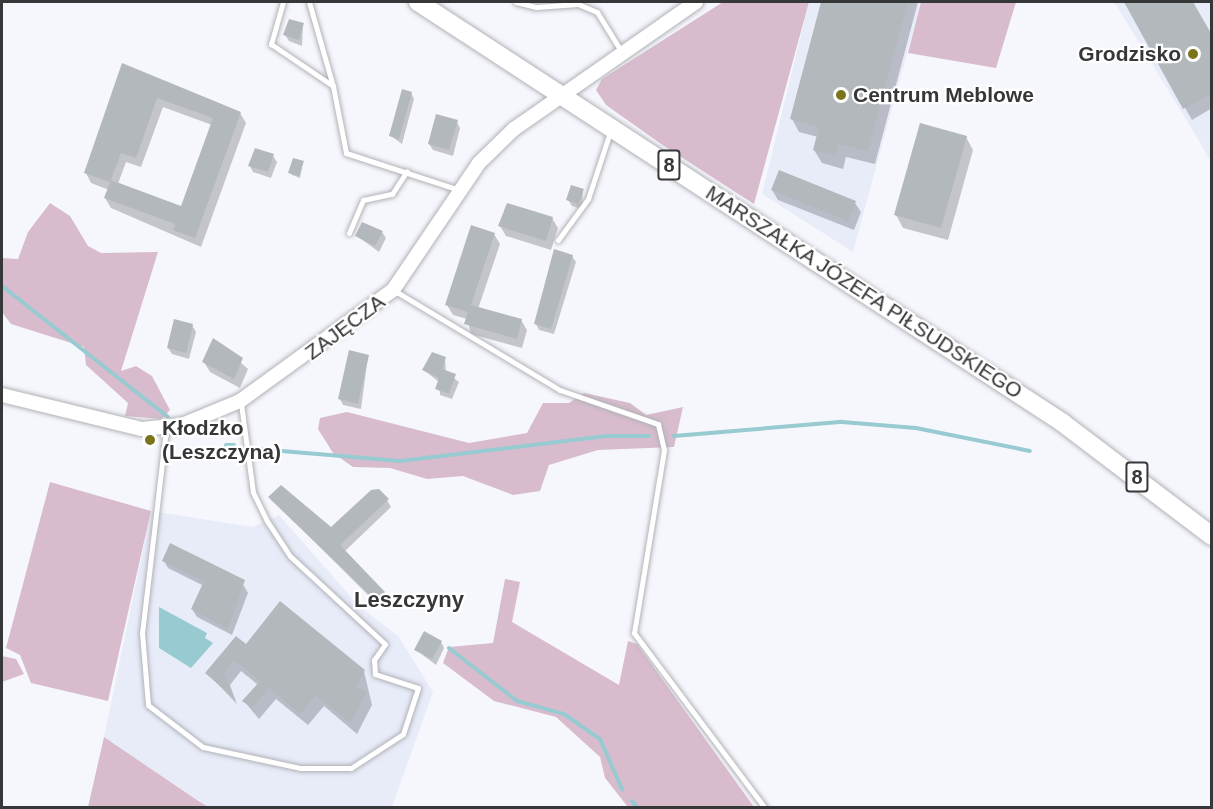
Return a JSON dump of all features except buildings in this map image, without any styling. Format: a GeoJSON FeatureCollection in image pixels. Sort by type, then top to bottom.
{"type":"FeatureCollection","features":[{"type":"Feature","properties":{"kind":"highway","name":"MARSZAŁKA JÓZEFA PIŁSUDSKIEGO"},"geometry":{"type":"LineString","coordinates":[[418,2],[1063,423],[1211,535]]}},
{"type":"Feature","properties":{"kind":"street","name":"ZAJĘCZA"},"geometry":{"type":"LineString","coordinates":[[2,395],[142,429],[166,429],[240,401],[393,290],[479,163],[560,94],[696,2]]}},
{"type":"Feature","properties":{"kind":"lane"},"geometry":{"type":"LineString","coordinates":[[283,2],[271,44],[333,86]]}},
{"type":"Feature","properties":{"kind":"lane"},"geometry":{"type":"LineString","coordinates":[[309,2],[333,86],[346,153],[460,190]]}},
{"type":"Feature","properties":{"kind":"lane"},"geometry":{"type":"LineString","coordinates":[[516,2],[536,7],[560,3],[597,12],[621,51]]}},
{"type":"Feature","properties":{"kind":"lane"},"geometry":{"type":"LineString","coordinates":[[558,240],[588,200],[612,128]]}},
{"type":"Feature","properties":{"kind":"lane"},"geometry":{"type":"LineString","coordinates":[[349,232],[363,200],[392,194],[407,171]]}},
{"type":"Feature","properties":{"kind":"lane"},"geometry":{"type":"LineString","coordinates":[[393,290],[560,390],[658,424],[664,450],[634,633],[765,807]]}},
{"type":"Feature","properties":{"kind":"lane"},"geometry":{"type":"LineString","coordinates":[[166,429],[142,633],[148,705],[203,747],[300,768],[351,768],[403,734],[418,688],[375,674],[374,660],[385,644],[290,556],[267,521],[253,492],[240,401]]}},
{"type":"Feature","properties":{"kind":"shaded area"},"geometry":{"type":"Polygon","coordinates":[[[723,2],[809,2],[754,204],[664,146],[606,105],[596,90],[602,79],[723,2]]]}},
{"type":"Feature","properties":{"kind":"shaded area","name":"Centrum Meblowe"},"geometry":{"type":"Polygon","coordinates":[[[809,2],[921,2],[853,252],[762,194],[809,2]]]}},
{"type":"Feature","properties":{"kind":"shaded area"},"geometry":{"type":"Polygon","coordinates":[[[921,2],[1016,2],[996,68],[908,53],[921,2]]]}},
{"type":"Feature","properties":{"kind":"shaded area"},"geometry":{"type":"Polygon","coordinates":[[[1114,2],[1211,2],[1211,162],[1195,134],[1114,2]]]}},
{"type":"Feature","properties":{"kind":"shaded area"},"geometry":{"type":"Polygon","coordinates":[[[50,203],[70,216],[88,246],[101,253],[158,252],[121,371],[136,366],[152,376],[170,410],[162,419],[125,416],[128,403],[86,365],[84,347],[11,324],[2,312],[2,258],[18,259],[28,232],[50,203]]]}},
{"type":"Feature","properties":{"kind":"shaded area"},"geometry":{"type":"Polygon","coordinates":[[[584,393],[630,403],[646,415],[683,407],[674,447],[598,450],[549,465],[540,491],[513,495],[463,476],[427,479],[390,468],[353,467],[333,453],[318,429],[320,418],[347,412],[469,443],[527,433],[543,403],[569,403],[584,393]]]}},
{"type":"Feature","properties":{"kind":"shaded area"},"geometry":{"type":"Polygon","coordinates":[[[50,482],[151,511],[108,701],[31,683],[20,655],[6,648],[50,482]]]}},
{"type":"Feature","properties":{"kind":"shaded area"},"geometry":{"type":"Polygon","coordinates":[[[151,511],[253,527],[279,515],[359,606],[399,637],[433,692],[392,807],[208,807],[104,737],[151,511]]]}},
{"type":"Feature","properties":{"kind":"shaded area"},"geometry":{"type":"Polygon","coordinates":[[[505,579],[520,582],[512,622],[619,685],[628,641],[637,644],[754,807],[628,807],[605,778],[600,757],[556,717],[494,701],[443,663],[449,647],[493,643],[505,579]]]}},
{"type":"Feature","properties":{"kind":"shaded area"},"geometry":{"type":"Polygon","coordinates":[[[2,656],[16,659],[24,674],[2,682],[2,656]]]}},
{"type":"Feature","properties":{"kind":"shaded area"},"geometry":{"type":"Polygon","coordinates":[[[104,737],[197,800],[208,807],[88,807],[104,737]]]}},
{"type":"Feature","properties":{"kind":"water"},"geometry":{"type":"Polygon","coordinates":[[[159,607],[207,633],[205,638],[213,643],[191,668],[159,648],[159,607]]]}},
{"type":"Feature","properties":{"kind":"waterway"},"geometry":{"type":"LineString","coordinates":[[2,286],[168,417]]}},
{"type":"Feature","properties":{"kind":"waterway"},"geometry":{"type":"LineString","coordinates":[[674,436],[842,422],[916,428],[1030,451]]}},
{"type":"Feature","properties":{"kind":"waterway"},"geometry":{"type":"LineString","coordinates":[[258,449],[400,461],[606,436],[649,436]]}},
{"type":"Feature","properties":{"kind":"waterway"},"geometry":{"type":"LineString","coordinates":[[226,445],[234,445]]}},
{"type":"Feature","properties":{"kind":"waterway"},"geometry":{"type":"LineString","coordinates":[[449,648],[517,701],[564,714],[600,739],[622,789]]}},
{"type":"Feature","properties":{"kind":"waterway"},"geometry":{"type":"LineString","coordinates":[[632,801],[638,808]]}},
{"type":"Feature","properties":{"kind":"place","name":"Grodzisko"},"geometry":{"type":"Point","coordinates":[1193,54]}},
{"type":"Feature","properties":{"kind":"place","name":"Centrum Meblowe"},"geometry":{"type":"Point","coordinates":[841,95]}},
{"type":"Feature","properties":{"kind":"place","name":"Kłodzko (Leszczyna)"},"geometry":{"type":"Point","coordinates":[150,440]}},
{"type":"Feature","properties":{"kind":"district","name":"Leszczyny"},"geometry":{"type":"Point","coordinates":[409,600]}}]}
